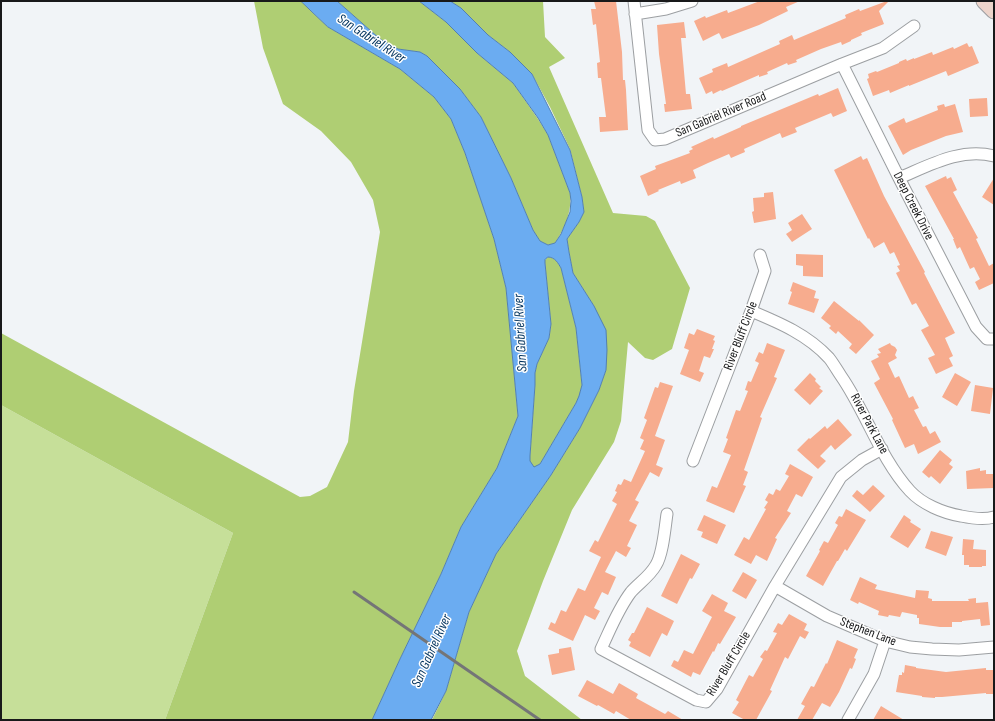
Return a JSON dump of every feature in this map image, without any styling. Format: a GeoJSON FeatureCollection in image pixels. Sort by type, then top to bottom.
{"type":"FeatureCollection","features":[{"type":"Feature","properties":{"kind":"main road"},"geometry":{"type":"LineString","coordinates":[[984,1],[994,11]]}},
{"type":"Feature","properties":{"kind":"street","name":"San Gabriel River Road"},"geometry":{"type":"LineString","coordinates":[[634,1],[634,14],[648,130],[655,140],[665,139],[842,64],[884,48],[914,26]]}},
{"type":"Feature","properties":{"kind":"street"},"geometry":{"type":"LineString","coordinates":[[634,14],[666,9],[692,1]]}},
{"type":"Feature","properties":{"kind":"street","name":"Deep Creek Drive"},"geometry":{"type":"LineString","coordinates":[[842,64],[976,327],[987,338],[994,339]]}},
{"type":"Feature","properties":{"kind":"street"},"geometry":{"type":"LineString","coordinates":[[899,178],[943,160],[965,154],[985,154],[994,156]]}},
{"type":"Feature","properties":{"kind":"street","name":"River Bluff Circle"},"geometry":{"type":"LineString","coordinates":[[693,461],[765,271],[760,255]]}},
{"type":"Feature","properties":{"kind":"street","name":"River Park Lane"},"geometry":{"type":"LineString","coordinates":[[751,311],[792,329],[810,340],[830,359],[850,389],[894,471],[910,491],[928,505],[953,515],[967,517],[994,517]]}},
{"type":"Feature","properties":{"kind":"street","name":"River Bluff Circle"},"geometry":{"type":"LineString","coordinates":[[667,514],[659,557],[656,565],[632,590],[624,602],[600,649],[696,700],[706,702],[717,689],[775,586],[841,477],[862,460],[882,449]]}},
{"type":"Feature","properties":{"kind":"street","name":"Stephen Lane"},"geometry":{"type":"LineString","coordinates":[[775,586],[827,616],[885,641],[910,647],[932,649],[959,650],[994,647]]}},
{"type":"Feature","properties":{"kind":"street"},"geometry":{"type":"LineString","coordinates":[[848,720],[874,674],[885,641]]}},
{"type":"Feature","properties":{"kind":"green space"},"geometry":{"type":"Polygon","coordinates":[[[254,1],[301,1],[328,27],[400,69],[434,97],[451,119],[465,153],[494,239],[506,288],[518,416],[497,468],[461,527],[441,574],[372,720],[165,720],[233,533],[1,405],[1,333],[300,497],[310,496],[327,487],[348,442],[354,391],[380,232],[373,200],[351,162],[321,131],[283,104],[263,48],[254,1]]]}},
{"type":"Feature","properties":{"kind":"green space"},"geometry":{"type":"Polygon","coordinates":[[[337,1],[419,1],[446,22],[477,53],[513,83],[548,135],[570,193],[570,207],[567,220],[555,243],[548,245],[540,241],[533,230],[511,178],[481,117],[460,89],[427,56],[420,52],[398,49],[380,39],[337,1]]]}},
{"type":"Feature","properties":{"kind":"green space"},"geometry":{"type":"Polygon","coordinates":[[[450,1],[543,1],[545,37],[565,58],[549,67],[613,213],[646,216],[655,221],[690,288],[672,349],[653,360],[645,358],[628,342],[621,421],[614,442],[572,510],[543,581],[517,651],[525,676],[582,720],[432,720],[446,691],[469,612],[496,554],[551,475],[580,428],[599,390],[606,370],[594,306],[573,273],[569,252],[567,239],[584,212],[582,197],[570,149],[532,74],[510,52],[488,35],[461,8],[450,1]]]}},
{"type":"Feature","properties":{"kind":"green space"},"geometry":{"type":"Polygon","coordinates":[[[548,257],[554,259],[561,268],[576,328],[582,385],[576,403],[540,464],[534,468],[530,461],[530,456],[535,373],[537,364],[549,338],[551,324],[545,263],[545,260],[548,257]]]}},
{"type":"Feature","properties":{"kind":"green space"},"geometry":{"type":"Polygon","coordinates":[[[1,405],[233,533],[165,720],[1,720],[1,405]]]}},
{"type":"Feature","properties":{"kind":"water","name":"San Gabriel River"},"geometry":{"type":"Polygon","coordinates":[[[301,1],[337,1],[380,39],[398,49],[420,52],[427,56],[460,89],[481,117],[511,178],[533,230],[540,241],[548,245],[555,243],[561,234],[570,212],[571,201],[570,193],[548,135],[513,83],[477,53],[446,22],[419,1],[450,1],[461,8],[488,35],[510,52],[532,74],[570,150],[582,197],[584,212],[567,239],[573,273],[594,306],[606,330],[606,370],[599,390],[580,428],[551,475],[496,554],[469,612],[446,691],[431,720],[372,720],[441,574],[461,527],[497,468],[518,416],[506,288],[494,239],[465,153],[451,119],[434,97],[400,69],[328,27],[301,1]],[[548,257],[545,260],[545,263],[551,324],[549,338],[537,364],[535,373],[530,456],[530,461],[534,467],[540,464],[576,403],[582,385],[576,328],[561,268],[553,258],[548,257]]]}},
{"type":"Feature","properties":{"kind":"building"},"geometry":{"type":"Polygon","coordinates":[[[594,1],[616,1],[622,52],[623,80],[625,80],[626,90],[628,130],[600,132],[599,117],[606,117],[601,78],[598,78],[597,63],[600,62],[596,24],[593,25],[591,9],[596,9],[594,1]]]}},
{"type":"Feature","properties":{"kind":"building"},"geometry":{"type":"Polygon","coordinates":[[[760,1],[800,1],[786,7],[788,11],[759,25],[722,39],[719,33],[703,41],[694,21],[705,16],[706,18],[727,10],[728,13],[760,1]]]}},
{"type":"Feature","properties":{"kind":"building"},"geometry":{"type":"Polygon","coordinates":[[[889,1],[879,11],[884,24],[861,33],[862,35],[851,41],[842,45],[841,42],[821,49],[796,60],[797,62],[788,65],[787,63],[767,72],[768,74],[759,77],[759,75],[713,94],[712,91],[706,94],[699,78],[713,72],[712,69],[727,63],[728,67],[780,44],[779,41],[792,35],[794,40],[846,18],[845,15],[859,9],[860,11],[889,1]]]}},
{"type":"Feature","properties":{"kind":"building"},"geometry":{"type":"Polygon","coordinates":[[[684,22],[686,38],[681,38],[686,94],[690,94],[692,109],[665,112],[664,104],[666,104],[659,54],[657,25],[684,22]]]}},
{"type":"Feature","properties":{"kind":"building"},"geometry":{"type":"Polygon","coordinates":[[[967,43],[969,47],[972,46],[979,63],[948,76],[946,71],[890,93],[889,90],[873,96],[867,79],[869,78],[868,74],[877,72],[906,59],[907,61],[932,52],[933,55],[953,47],[954,49],[967,43]]]}},
{"type":"Feature","properties":{"kind":"building"},"geometry":{"type":"Polygon","coordinates":[[[838,88],[847,111],[833,117],[831,113],[795,128],[797,132],[782,138],[780,133],[744,149],[745,152],[731,158],[729,154],[693,170],[696,178],[681,184],[680,181],[648,196],[640,176],[656,169],[655,166],[690,153],[689,151],[693,149],[691,147],[713,137],[714,139],[741,126],[818,94],[819,96],[838,88]]]}},
{"type":"Feature","properties":{"kind":"building"},"geometry":{"type":"Polygon","coordinates":[[[987,98],[988,116],[970,117],[969,99],[987,98]]]}},
{"type":"Feature","properties":{"kind":"building"},"geometry":{"type":"Polygon","coordinates":[[[944,104],[945,107],[955,104],[963,132],[946,136],[911,150],[903,155],[888,126],[904,118],[906,123],[938,110],[937,106],[944,104]]]}},
{"type":"Feature","properties":{"kind":"building"},"geometry":{"type":"Polygon","coordinates":[[[861,156],[863,160],[867,158],[884,196],[925,272],[924,273],[955,333],[945,338],[953,356],[949,358],[953,366],[936,374],[928,358],[935,355],[921,330],[929,326],[916,303],[912,305],[896,273],[900,271],[897,266],[900,265],[894,252],[890,254],[884,242],[874,248],[869,238],[868,239],[834,170],[861,156]]]}},
{"type":"Feature","properties":{"kind":"building"},"geometry":{"type":"Polygon","coordinates":[[[946,176],[947,179],[951,177],[957,190],[953,192],[978,238],[976,239],[989,266],[994,263],[994,283],[979,290],[975,282],[980,279],[974,267],[970,269],[960,247],[957,249],[954,239],[925,186],[946,176]]]}},
{"type":"Feature","properties":{"kind":"building"},"geometry":{"type":"Polygon","coordinates":[[[994,178],[994,205],[982,197],[994,178]]]}},
{"type":"Feature","properties":{"kind":"building"},"geometry":{"type":"Polygon","coordinates":[[[773,192],[776,219],[754,223],[752,212],[754,211],[753,198],[764,197],[764,193],[773,192]]]}},
{"type":"Feature","properties":{"kind":"building"},"geometry":{"type":"Polygon","coordinates":[[[802,214],[812,229],[792,242],[786,234],[792,230],[788,223],[802,214]]]}},
{"type":"Feature","properties":{"kind":"building"},"geometry":{"type":"Polygon","coordinates":[[[796,254],[823,255],[823,277],[803,276],[803,266],[796,265],[796,254]]]}},
{"type":"Feature","properties":{"kind":"building"},"geometry":{"type":"Polygon","coordinates":[[[793,282],[816,291],[814,298],[819,299],[814,313],[788,304],[792,292],[790,291],[793,282]]]}},
{"type":"Feature","properties":{"kind":"building"},"geometry":{"type":"Polygon","coordinates":[[[834,301],[859,320],[874,335],[856,354],[849,348],[852,344],[838,331],[836,334],[829,328],[831,326],[821,318],[834,301]]]}},
{"type":"Feature","properties":{"kind":"building"},"geometry":{"type":"Polygon","coordinates":[[[697,329],[715,336],[712,349],[714,349],[710,358],[704,356],[699,371],[704,373],[700,382],[680,374],[689,350],[684,348],[689,333],[694,335],[697,329]]]}},
{"type":"Feature","properties":{"kind":"building"},"geometry":{"type":"Polygon","coordinates":[[[767,343],[785,350],[774,377],[777,378],[760,417],[762,418],[744,470],[748,472],[743,485],[746,486],[734,513],[706,501],[712,486],[717,488],[731,455],[723,452],[728,439],[726,438],[736,410],[740,411],[748,391],[745,390],[748,381],[751,382],[759,363],[755,361],[759,352],[763,354],[767,343]]]}},
{"type":"Feature","properties":{"kind":"building"},"geometry":{"type":"Polygon","coordinates":[[[890,343],[897,350],[895,355],[897,358],[888,363],[895,378],[899,376],[909,398],[913,396],[919,408],[914,410],[923,427],[926,426],[930,434],[935,431],[941,442],[918,454],[914,444],[905,448],[892,420],[893,419],[874,383],[880,379],[871,361],[879,357],[877,354],[881,353],[878,349],[890,343]]]}},
{"type":"Feature","properties":{"kind":"building"},"geometry":{"type":"Polygon","coordinates":[[[810,373],[821,387],[819,388],[823,391],[810,405],[794,390],[810,373]]]}},
{"type":"Feature","properties":{"kind":"building"},"geometry":{"type":"Polygon","coordinates":[[[955,373],[971,382],[957,406],[942,397],[955,373]]]}},
{"type":"Feature","properties":{"kind":"building"},"geometry":{"type":"Polygon","coordinates":[[[660,382],[673,386],[655,436],[665,440],[656,465],[663,468],[659,477],[650,472],[635,500],[639,502],[629,521],[637,525],[627,546],[631,548],[626,557],[616,551],[605,572],[616,577],[608,595],[602,592],[594,608],[600,611],[595,620],[585,615],[573,641],[548,629],[551,622],[555,624],[561,610],[566,612],[578,588],[585,591],[601,557],[589,551],[595,540],[598,542],[617,504],[612,501],[617,492],[615,491],[618,484],[621,485],[624,479],[631,482],[645,451],[640,449],[644,440],[640,438],[647,420],[644,418],[655,387],[658,388],[660,382]]]}},
{"type":"Feature","properties":{"kind":"building"},"geometry":{"type":"Polygon","coordinates":[[[975,385],[993,388],[990,414],[971,411],[975,385]]]}},
{"type":"Feature","properties":{"kind":"building"},"geometry":{"type":"Polygon","coordinates":[[[838,419],[852,435],[835,450],[831,445],[820,456],[826,461],[818,469],[797,450],[809,438],[810,439],[825,426],[827,429],[838,419]]]}},
{"type":"Feature","properties":{"kind":"building"},"geometry":{"type":"Polygon","coordinates":[[[940,450],[952,460],[949,464],[953,467],[940,484],[931,476],[929,478],[922,472],[940,450]]]}},
{"type":"Feature","properties":{"kind":"building"},"geometry":{"type":"Polygon","coordinates":[[[790,464],[813,477],[802,497],[796,494],[787,511],[791,513],[775,538],[777,539],[767,561],[756,555],[751,564],[734,555],[744,537],[749,540],[766,509],[764,508],[768,502],[765,500],[769,493],[773,495],[776,489],[780,491],[789,476],[785,474],[790,464]]]}},
{"type":"Feature","properties":{"kind":"building"},"geometry":{"type":"Polygon","coordinates":[[[980,468],[980,471],[986,470],[986,474],[994,474],[994,488],[967,489],[966,471],[980,468]]]}},
{"type":"Feature","properties":{"kind":"building"},"geometry":{"type":"Polygon","coordinates":[[[873,485],[885,496],[870,512],[852,496],[857,490],[863,495],[873,485]]]}},
{"type":"Feature","properties":{"kind":"building"},"geometry":{"type":"Polygon","coordinates":[[[846,509],[866,520],[847,551],[845,549],[837,561],[823,586],[806,576],[824,541],[828,543],[838,525],[835,523],[839,516],[842,517],[846,509]]]}},
{"type":"Feature","properties":{"kind":"building"},"geometry":{"type":"Polygon","coordinates":[[[704,515],[726,525],[717,544],[701,537],[703,532],[697,530],[704,515]]]}},
{"type":"Feature","properties":{"kind":"building"},"geometry":{"type":"Polygon","coordinates":[[[904,515],[911,520],[910,522],[921,529],[908,548],[890,537],[904,515]]]}},
{"type":"Feature","properties":{"kind":"building"},"geometry":{"type":"Polygon","coordinates":[[[931,531],[953,537],[946,556],[925,548],[931,531]]]}},
{"type":"Feature","properties":{"kind":"building"},"geometry":{"type":"Polygon","coordinates":[[[963,539],[974,540],[973,549],[986,550],[986,566],[969,567],[969,565],[964,565],[964,555],[962,555],[963,539]]]}},
{"type":"Feature","properties":{"kind":"building"},"geometry":{"type":"Polygon","coordinates":[[[681,554],[700,564],[692,579],[690,578],[677,604],[661,596],[681,554]]]}},
{"type":"Feature","properties":{"kind":"building"},"geometry":{"type":"Polygon","coordinates":[[[743,572],[757,580],[746,599],[732,591],[743,572]]]}},
{"type":"Feature","properties":{"kind":"building"},"geometry":{"type":"Polygon","coordinates":[[[860,577],[877,585],[875,589],[915,598],[916,590],[929,591],[928,598],[932,599],[932,601],[969,601],[968,599],[976,598],[976,603],[988,602],[990,625],[981,626],[980,619],[952,622],[952,627],[940,627],[919,624],[919,618],[917,618],[917,615],[902,612],[900,617],[878,615],[879,611],[859,602],[858,604],[850,600],[860,577]]]}},
{"type":"Feature","properties":{"kind":"building"},"geometry":{"type":"Polygon","coordinates":[[[712,594],[728,603],[724,611],[736,617],[720,644],[718,643],[714,652],[713,651],[700,675],[693,672],[691,677],[671,666],[674,660],[678,662],[684,650],[693,654],[712,617],[702,611],[712,594]]]}},
{"type":"Feature","properties":{"kind":"building"},"geometry":{"type":"Polygon","coordinates":[[[647,607],[674,621],[667,636],[662,633],[650,657],[629,646],[631,642],[628,640],[632,633],[634,633],[647,607]]]}},
{"type":"Feature","properties":{"kind":"building"},"geometry":{"type":"Polygon","coordinates":[[[789,614],[807,624],[804,630],[809,632],[805,639],[800,636],[788,659],[785,657],[770,690],[772,691],[756,720],[745,720],[732,713],[739,702],[736,700],[749,675],[753,677],[763,659],[760,657],[765,650],[767,651],[777,633],[773,632],[778,623],[782,625],[789,614]]]}},
{"type":"Feature","properties":{"kind":"building"},"geometry":{"type":"Polygon","coordinates":[[[837,640],[858,649],[854,658],[856,659],[852,669],[850,668],[830,707],[822,703],[812,720],[797,720],[805,706],[801,704],[811,686],[814,687],[826,663],[827,664],[837,640]]]}},
{"type":"Feature","properties":{"kind":"building"},"geometry":{"type":"Polygon","coordinates":[[[571,647],[575,670],[552,675],[548,655],[559,653],[559,649],[571,647]]]}},
{"type":"Feature","properties":{"kind":"building"},"geometry":{"type":"Polygon","coordinates":[[[905,665],[946,672],[986,668],[986,670],[994,670],[994,694],[986,693],[935,698],[896,692],[899,675],[902,675],[902,672],[904,673],[905,665]]]}},
{"type":"Feature","properties":{"kind":"building"},"geometry":{"type":"Polygon","coordinates":[[[587,680],[613,694],[619,683],[638,694],[636,698],[665,714],[668,711],[683,720],[631,720],[616,711],[614,714],[578,696],[587,680]]]}},
{"type":"Feature","properties":{"kind":"building"},"geometry":{"type":"Polygon","coordinates":[[[881,706],[904,720],[873,720],[881,706]]]}},
{"type":"Feature","properties":{"kind":"railway"},"geometry":{"type":"LineString","coordinates":[[354,592],[540,720]]}}]}
